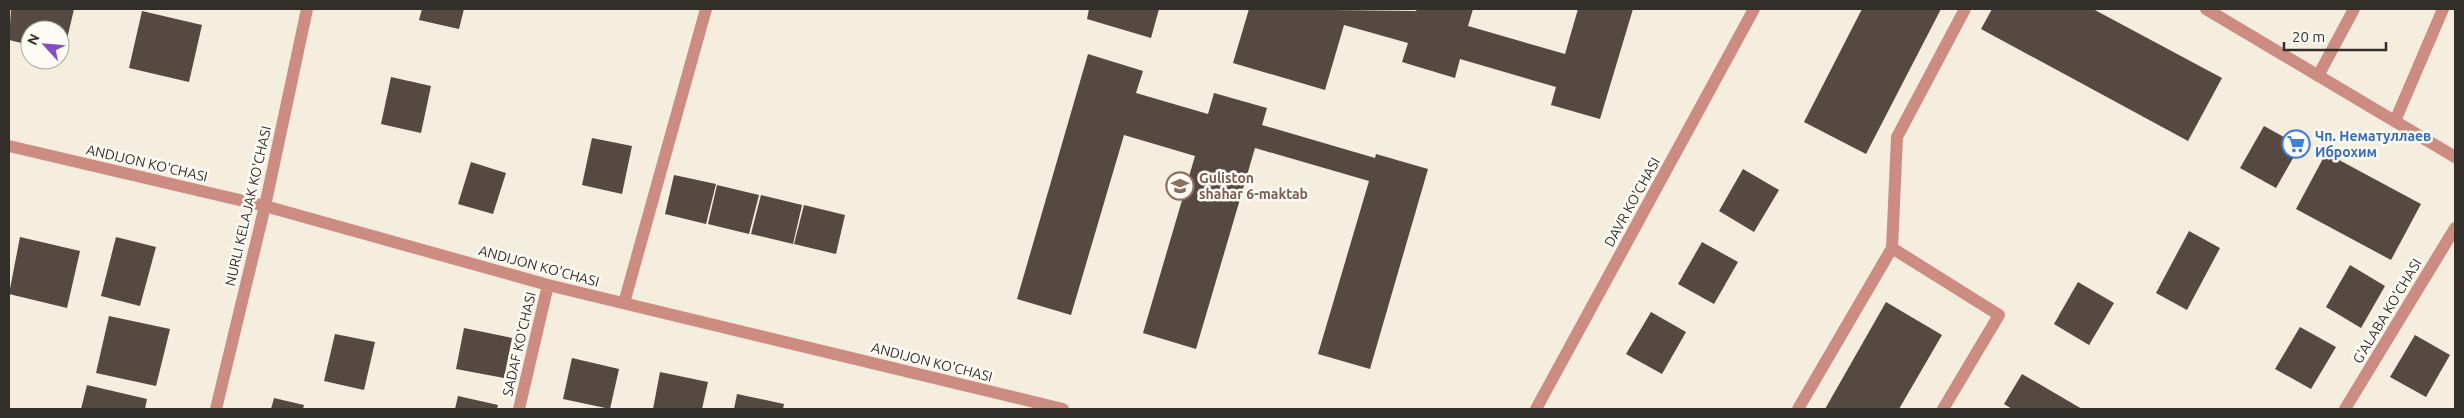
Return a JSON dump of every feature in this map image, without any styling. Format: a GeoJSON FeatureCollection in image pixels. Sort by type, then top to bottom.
{"type":"FeatureCollection","features":[{"type":"Feature","properties":{"kind":"street","name":"NURLI KELAJAK KO'CHASI"},"geometry":{"type":"LineString","coordinates":[[216,409],[264,206],[307,9]]}},
{"type":"Feature","properties":{"kind":"street"},"geometry":{"type":"LineString","coordinates":[[624,303],[706,9]]}},
{"type":"Feature","properties":{"kind":"street","name":"DAVR KO'CHASI"},"geometry":{"type":"LineString","coordinates":[[1536,409],[1754,9]]}},
{"type":"Feature","properties":{"kind":"street"},"geometry":{"type":"LineString","coordinates":[[1798,409],[1892,248],[1897,137],[1965,9]]}},
{"type":"Feature","properties":{"kind":"street"},"geometry":{"type":"LineString","coordinates":[[2206,9],[2455,157]]}},
{"type":"Feature","properties":{"kind":"street"},"geometry":{"type":"LineString","coordinates":[[2318,76],[2354,9]]}},
{"type":"Feature","properties":{"kind":"street"},"geometry":{"type":"LineString","coordinates":[[2395,122],[2443,9]]}},
{"type":"Feature","properties":{"kind":"street","name":"ANDIJON KO'CHASI"},"geometry":{"type":"LineString","coordinates":[[9,146],[264,206],[548,285],[1063,409]]}},
{"type":"Feature","properties":{"kind":"street","name":"G'ALABA KO'CHASI"},"geometry":{"type":"LineString","coordinates":[[2345,409],[2455,228]]}},
{"type":"Feature","properties":{"kind":"street"},"geometry":{"type":"LineString","coordinates":[[1892,248],[1999,314],[1943,409]]}},
{"type":"Feature","properties":{"kind":"street","name":"SADAF KO'CHASI"},"geometry":{"type":"LineString","coordinates":[[519,409],[548,285]]}},
{"type":"Feature","properties":{"kind":"building"},"geometry":{"type":"Polygon","coordinates":[[[11,9],[74,9],[70,26],[70,20],[20,20],[20,43],[9,40],[11,9]]]}},
{"type":"Feature","properties":{"kind":"building"},"geometry":{"type":"Polygon","coordinates":[[[422,9],[464,9],[459,29],[419,20],[422,9]]]}},
{"type":"Feature","properties":{"kind":"building"},"geometry":{"type":"Polygon","coordinates":[[[1089,9],[1159,9],[1151,38],[1087,19],[1089,9]]]}},
{"type":"Feature","properties":{"kind":"building"},"geometry":{"type":"Polygon","coordinates":[[[1249,9],[1416,11],[1417,9],[1473,9],[1468,26],[1565,54],[1578,9],[1633,9],[1600,119],[1551,105],[1556,87],[1460,59],[1455,78],[1402,62],[1408,43],[1344,25],[1325,90],[1233,63],[1249,9]]]}},
{"type":"Feature","properties":{"kind":"building"},"geometry":{"type":"Polygon","coordinates":[[[1862,9],[1941,9],[1866,154],[1804,122],[1862,9]]]}},
{"type":"Feature","properties":{"kind":"building"},"geometry":{"type":"Polygon","coordinates":[[[1992,9],[2093,9],[2222,78],[2188,141],[1981,29],[1992,9]]]}},
{"type":"Feature","properties":{"kind":"building"},"geometry":{"type":"Polygon","coordinates":[[[142,11],[202,25],[189,82],[129,68],[142,11]]]}},
{"type":"Feature","properties":{"kind":"building"},"geometry":{"type":"Polygon","coordinates":[[[1088,54],[1143,71],[1136,93],[1208,114],[1214,93],[1267,108],[1262,125],[1375,158],[1376,154],[1428,169],[1370,369],[1318,354],[1369,181],[1255,148],[1196,349],[1143,333],[1195,156],[1124,135],[1071,315],[1017,299],[1088,54]]]}},
{"type":"Feature","properties":{"kind":"building"},"geometry":{"type":"Polygon","coordinates":[[[391,77],[431,86],[421,133],[381,124],[391,77]]]}},
{"type":"Feature","properties":{"kind":"building"},"geometry":{"type":"Polygon","coordinates":[[[2264,126],[2300,146],[2276,188],[2240,168],[2264,126]]]}},
{"type":"Feature","properties":{"kind":"building"},"geometry":{"type":"Polygon","coordinates":[[[592,138],[632,146],[622,194],[582,185],[592,138]]]}},
{"type":"Feature","properties":{"kind":"building"},"geometry":{"type":"Polygon","coordinates":[[[2326,153],[2421,204],[2391,260],[2296,209],[2326,153]]]}},
{"type":"Feature","properties":{"kind":"building"},"geometry":{"type":"Polygon","coordinates":[[[471,162],[506,173],[493,214],[458,204],[471,162]]]}},
{"type":"Feature","properties":{"kind":"building"},"geometry":{"type":"Polygon","coordinates":[[[1743,169],[1779,190],[1754,232],[1719,211],[1743,169]]]}},
{"type":"Feature","properties":{"kind":"building"},"geometry":{"type":"Polygon","coordinates":[[[674,175],[716,184],[706,224],[665,214],[674,175]]]}},
{"type":"Feature","properties":{"kind":"building"},"geometry":{"type":"Polygon","coordinates":[[[717,185],[759,195],[749,234],[708,224],[717,185]]]}},
{"type":"Feature","properties":{"kind":"building"},"geometry":{"type":"Polygon","coordinates":[[[761,195],[802,205],[793,244],[751,234],[761,195]]]}},
{"type":"Feature","properties":{"kind":"building"},"geometry":{"type":"Polygon","coordinates":[[[804,205],[845,215],[836,254],[794,244],[804,205]]]}},
{"type":"Feature","properties":{"kind":"building"},"geometry":{"type":"Polygon","coordinates":[[[2189,231],[2220,248],[2187,310],[2156,293],[2189,231]]]}},
{"type":"Feature","properties":{"kind":"building"},"geometry":{"type":"Polygon","coordinates":[[[20,237],[80,251],[67,308],[9,294],[20,237]]]}},
{"type":"Feature","properties":{"kind":"building"},"geometry":{"type":"Polygon","coordinates":[[[116,237],[156,247],[140,306],[101,296],[116,237]]]}},
{"type":"Feature","properties":{"kind":"building"},"geometry":{"type":"Polygon","coordinates":[[[1702,242],[1738,262],[1714,304],[1678,284],[1702,242]]]}},
{"type":"Feature","properties":{"kind":"building"},"geometry":{"type":"Polygon","coordinates":[[[2350,265],[2385,286],[2361,328],[2326,307],[2350,265]]]}},
{"type":"Feature","properties":{"kind":"building"},"geometry":{"type":"Polygon","coordinates":[[[2078,282],[2114,303],[2089,345],[2054,324],[2078,282]]]}},
{"type":"Feature","properties":{"kind":"building"},"geometry":{"type":"Polygon","coordinates":[[[1886,302],[1942,335],[1899,409],[1825,409],[1886,302]]]}},
{"type":"Feature","properties":{"kind":"building"},"geometry":{"type":"Polygon","coordinates":[[[1651,312],[1686,332],[1662,374],[1626,354],[1651,312]]]}},
{"type":"Feature","properties":{"kind":"building"},"geometry":{"type":"Polygon","coordinates":[[[109,316],[170,329],[156,386],[96,373],[109,316]]]}},
{"type":"Feature","properties":{"kind":"building"},"geometry":{"type":"Polygon","coordinates":[[[2300,327],[2336,347],[2311,389],[2275,369],[2300,327]]]}},
{"type":"Feature","properties":{"kind":"building"},"geometry":{"type":"Polygon","coordinates":[[[464,328],[512,338],[504,378],[456,369],[464,328]]]}},
{"type":"Feature","properties":{"kind":"building"},"geometry":{"type":"Polygon","coordinates":[[[335,334],[375,342],[364,390],[324,381],[335,334]]]}},
{"type":"Feature","properties":{"kind":"building"},"geometry":{"type":"Polygon","coordinates":[[[2415,335],[2450,355],[2426,397],[2390,377],[2415,335]]]}},
{"type":"Feature","properties":{"kind":"building"},"geometry":{"type":"Polygon","coordinates":[[[572,358],[619,369],[610,409],[563,399],[572,358]]]}},
{"type":"Feature","properties":{"kind":"building"},"geometry":{"type":"Polygon","coordinates":[[[660,372],[708,382],[702,409],[653,409],[660,372]]]}},
{"type":"Feature","properties":{"kind":"building"},"geometry":{"type":"Polygon","coordinates":[[[2022,374],[2082,409],[2012,409],[2004,404],[2022,374]]]}},
{"type":"Feature","properties":{"kind":"building"},"geometry":{"type":"Polygon","coordinates":[[[87,385],[147,399],[145,409],[81,409],[87,385]]]}},
{"type":"Feature","properties":{"kind":"building"},"geometry":{"type":"Polygon","coordinates":[[[737,394],[784,404],[783,409],[734,409],[737,394]]]}},
{"type":"Feature","properties":{"kind":"building"},"geometry":{"type":"Polygon","coordinates":[[[458,396],[498,405],[497,409],[455,409],[458,396]]]}},
{"type":"Feature","properties":{"kind":"building"},"geometry":{"type":"Polygon","coordinates":[[[274,398],[304,405],[303,409],[271,409],[274,398]]]}},
{"type":"Feature","properties":{"kind":"place","name":"Чп. Нематуллаев Иброхим"},"geometry":{"type":"Point","coordinates":[2296,144]}},
{"type":"Feature","properties":{"kind":"place","name":"Guliston shahar 6-maktab"},"geometry":{"type":"Point","coordinates":[1180,186]}}]}
